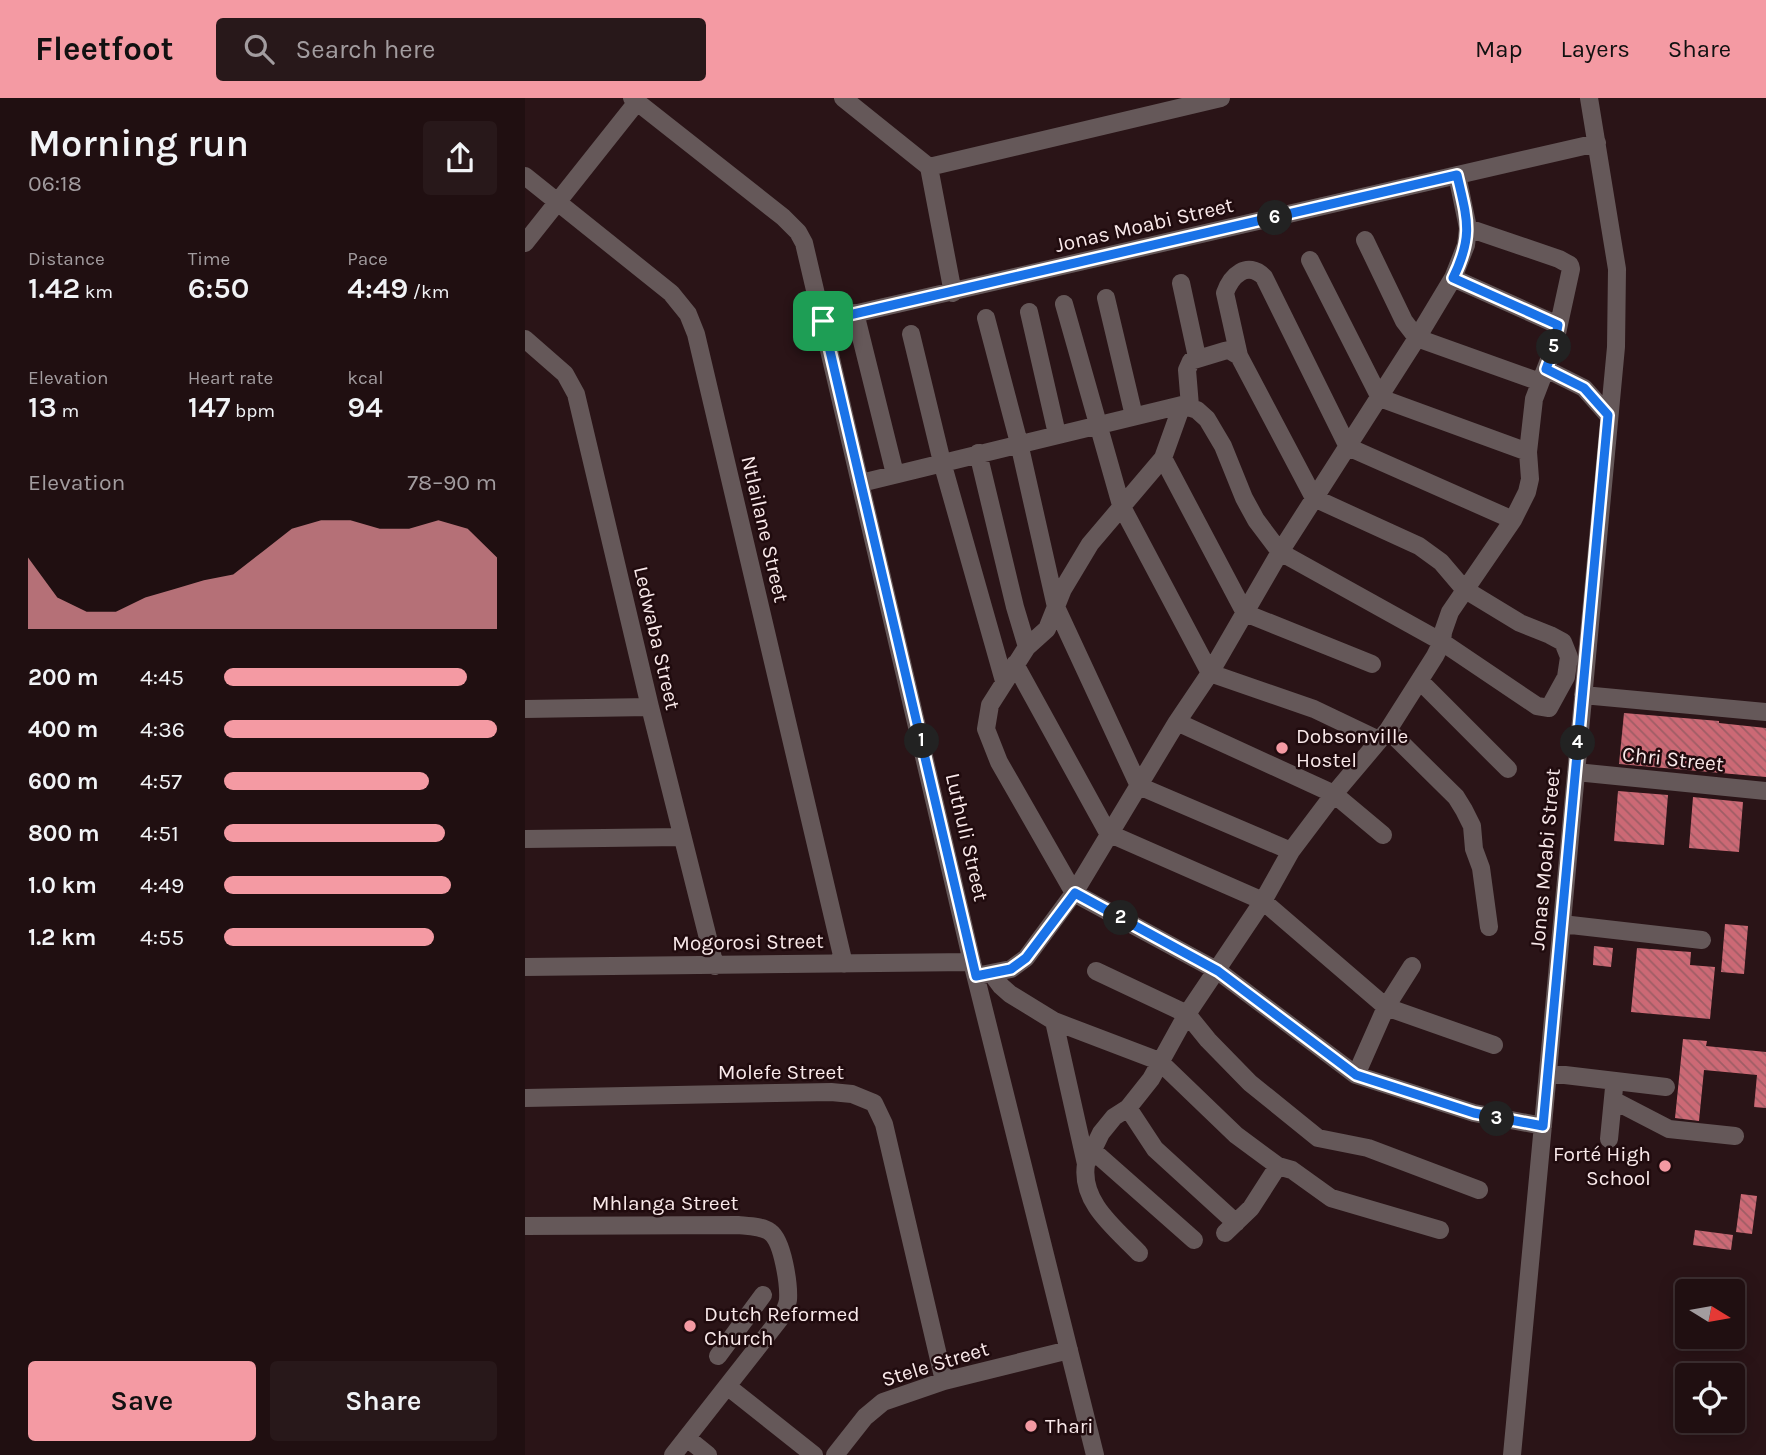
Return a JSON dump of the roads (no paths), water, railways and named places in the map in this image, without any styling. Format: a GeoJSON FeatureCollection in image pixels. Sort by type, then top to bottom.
{"type":"FeatureCollection","features":[{"type":"Feature","properties":{"kind":"street"},"geometry":{"type":"LineString","coordinates":[[843,98],[929,167],[953,293]]}},
{"type":"Feature","properties":{"kind":"street"},"geometry":{"type":"LineString","coordinates":[[929,167],[1221,98]]}},
{"type":"Feature","properties":{"kind":"street","name":"Jonas Moabi Street"},"geometry":{"type":"LineString","coordinates":[[1512,1455],[1616,347],[1617,269],[1589,98]]}},
{"type":"Feature","properties":{"kind":"street"},"geometry":{"type":"LineString","coordinates":[[525,243],[635,100]]}},
{"type":"Feature","properties":{"kind":"street","name":"Luthuli Street"},"geometry":{"type":"LineString","coordinates":[[635,100],[783,217],[798,232],[809,258],[1095,1455]]}},
{"type":"Feature","properties":{"kind":"street","name":"Jonas Moabi Street"},"geometry":{"type":"LineString","coordinates":[[823,321],[1597,143]]}},
{"type":"Feature","properties":{"kind":"street"},"geometry":{"type":"LineString","coordinates":[[980,971],[1011,969],[1026,958],[1075,893],[1108,833],[1210,673],[1280,552],[1380,398],[1453,278],[1462,260],[1468,229],[1457,175]]}},
{"type":"Feature","properties":{"kind":"street","name":"Ntlailane Street"},"geometry":{"type":"LineString","coordinates":[[525,177],[671,293],[688,314],[696,334],[844,964]]}},
{"type":"Feature","properties":{"kind":"street"},"geometry":{"type":"LineString","coordinates":[[1139,1253],[1091,1200],[1084,1176],[1089,1157],[1114,1117],[1128,1108],[1151,1079],[1159,1060],[1187,1014],[1263,901],[1291,851],[1334,794],[1384,735],[1420,681],[1442,642],[1445,623],[1464,589],[1513,520],[1527,492],[1534,399],[1554,347],[1571,274],[1570,265],[1559,258],[1468,229]]}},
{"type":"Feature","properties":{"kind":"street"},"geometry":{"type":"LineString","coordinates":[[1365,240],[1404,321],[1417,338],[1584,388],[1608,415]]}},
{"type":"Feature","properties":{"kind":"street"},"geometry":{"type":"LineString","coordinates":[[1310,260],[1380,398],[1528,452]]}},
{"type":"Feature","properties":{"kind":"street"},"geometry":{"type":"LineString","coordinates":[[861,483],[1056,434],[1186,405],[1207,419],[1223,446],[1256,520],[1280,552],[1442,642],[1542,708],[1549,708],[1566,677],[1569,657],[1563,642],[1520,623],[1464,589],[1441,562],[1419,545],[1314,498],[1239,356],[1225,293],[1234,277],[1241,271],[1249,270],[1259,272],[1264,277],[1348,447],[1513,520]]}},
{"type":"Feature","properties":{"kind":"street"},"geometry":{"type":"LineString","coordinates":[[1453,278],[1558,325]]}},
{"type":"Feature","properties":{"kind":"street"},"geometry":{"type":"LineString","coordinates":[[1181,283],[1197,357]]}},
{"type":"Feature","properties":{"kind":"street"},"geometry":{"type":"LineString","coordinates":[[1106,298],[1134,416]]}},
{"type":"Feature","properties":{"kind":"street"},"geometry":{"type":"LineString","coordinates":[[1064,304],[1121,505],[1210,673],[1384,735],[1456,797],[1472,827],[1489,928]]}},
{"type":"Feature","properties":{"kind":"street"},"geometry":{"type":"LineString","coordinates":[[1029,312],[1056,434]]}},
{"type":"Feature","properties":{"kind":"street"},"geometry":{"type":"LineString","coordinates":[[855,313],[895,474]]}},
{"type":"Feature","properties":{"kind":"street"},"geometry":{"type":"LineString","coordinates":[[986,318],[1019,443],[1056,607],[1139,786],[1291,851]]}},
{"type":"Feature","properties":{"kind":"street"},"geometry":{"type":"LineString","coordinates":[[911,334],[942,462],[1004,681]]}},
{"type":"Feature","properties":{"kind":"street","name":"Ledwaba Street"},"geometry":{"type":"LineString","coordinates":[[526,342],[565,374],[576,394],[715,966]]}},
{"type":"Feature","properties":{"kind":"street"},"geometry":{"type":"LineString","coordinates":[[1239,356],[1229,350],[1197,357],[1188,365],[1186,405],[1163,458],[1090,544],[1071,574],[1047,629],[1027,647],[1004,681],[986,718],[989,741],[1075,893],[1218,971],[1356,1075],[1474,1113],[1543,1126]]}},
{"type":"Feature","properties":{"kind":"street"},"geometry":{"type":"LineString","coordinates":[[978,453],[1027,647]]}},
{"type":"Feature","properties":{"kind":"street"},"geometry":{"type":"LineString","coordinates":[[1163,458],[1245,613],[1372,664]]}},
{"type":"Feature","properties":{"kind":"street"},"geometry":{"type":"LineString","coordinates":[[1015,664],[1108,833],[1263,901],[1386,1007],[1494,1045]]}},
{"type":"Feature","properties":{"kind":"street"},"geometry":{"type":"LineString","coordinates":[[1420,681],[1508,769]]}},
{"type":"Feature","properties":{"kind":"street"},"geometry":{"type":"LineString","coordinates":[[1583,695],[1766,712]]}},
{"type":"Feature","properties":{"kind":"street"},"geometry":{"type":"LineString","coordinates":[[525,709],[650,707]]}},
{"type":"Feature","properties":{"kind":"street"},"geometry":{"type":"LineString","coordinates":[[1177,722],[1334,794],[1383,835]]}},
{"type":"Feature","properties":{"kind":"street","name":"Chri Street"},"geometry":{"type":"LineString","coordinates":[[1576,772],[1766,791]]}},
{"type":"Feature","properties":{"kind":"street"},"geometry":{"type":"LineString","coordinates":[[525,839],[682,837]]}},
{"type":"Feature","properties":{"kind":"street"},"geometry":{"type":"LineString","coordinates":[[1562,924],[1702,940]]}},
{"type":"Feature","properties":{"kind":"street","name":"Mogorosi Street"},"geometry":{"type":"LineString","coordinates":[[525,967],[844,964],[980,971]]}},
{"type":"Feature","properties":{"kind":"street"},"geometry":{"type":"LineString","coordinates":[[1356,1075],[1386,1007],[1412,966]]}},
{"type":"Feature","properties":{"kind":"street"},"geometry":{"type":"LineString","coordinates":[[980,971],[1010,994],[1054,1021],[1159,1060],[1236,1135],[1278,1166],[1292,1170],[1331,1198],[1440,1230]]}},
{"type":"Feature","properties":{"kind":"street"},"geometry":{"type":"LineString","coordinates":[[1096,971],[1187,1014],[1250,1083],[1318,1138],[1368,1148],[1479,1190]]}},
{"type":"Feature","properties":{"kind":"street"},"geometry":{"type":"LineString","coordinates":[[1054,1021],[1089,1157],[1194,1240]]}},
{"type":"Feature","properties":{"kind":"street"},"geometry":{"type":"LineString","coordinates":[[1548,1073],[1614,1091],[1669,1129],[1735,1136]]}},
{"type":"Feature","properties":{"kind":"street"},"geometry":{"type":"LineString","coordinates":[[1614,1091],[1666,1087]]}},
{"type":"Feature","properties":{"kind":"street"},"geometry":{"type":"LineString","coordinates":[[1609,1139],[1614,1091]]}},
{"type":"Feature","properties":{"kind":"street","name":"Molefe Street"},"geometry":{"type":"LineString","coordinates":[[525,1098],[831,1092],[852,1094],[874,1103],[884,1124],[944,1381]]}},
{"type":"Feature","properties":{"kind":"street"},"geometry":{"type":"LineString","coordinates":[[1128,1108],[1155,1149],[1231,1228],[1264,1192],[1278,1166]]}},
{"type":"Feature","properties":{"kind":"street","name":"Mhlanga Street"},"geometry":{"type":"LineString","coordinates":[[525,1226],[738,1225],[757,1227],[770,1232],[781,1250],[788,1300],[785,1309],[769,1334],[673,1455]]}},
{"type":"Feature","properties":{"kind":"street"},"geometry":{"type":"LineString","coordinates":[[718,1356],[763,1295]]}},
{"type":"Feature","properties":{"kind":"street"},"geometry":{"type":"LineString","coordinates":[[747,1315],[769,1334]]}},
{"type":"Feature","properties":{"kind":"street","name":"Stele Street"},"geometry":{"type":"LineString","coordinates":[[835,1455],[866,1417],[883,1402],[944,1381],[1069,1350]]}},
{"type":"Feature","properties":{"kind":"street"},"geometry":{"type":"LineString","coordinates":[[727,1386],[814,1455]]}},
{"type":"Feature","properties":{"kind":"street"},"geometry":{"type":"LineString","coordinates":[[687,1438],[708,1455]]}},
{"type":"Feature","properties":{"kind":"place","name":"Dobsonville Hostel"},"geometry":{"type":"Point","coordinates":[1282,748]}},
{"type":"Feature","properties":{"kind":"place","name":"Forté High School"},"geometry":{"type":"Point","coordinates":[1665,1166]}},
{"type":"Feature","properties":{"kind":"place","name":"Dutch Reformed Church"},"geometry":{"type":"Point","coordinates":[690,1326]}},
{"type":"Feature","properties":{"kind":"place","name":"Thari"},"geometry":{"type":"Point","coordinates":[1031,1426]}}]}
